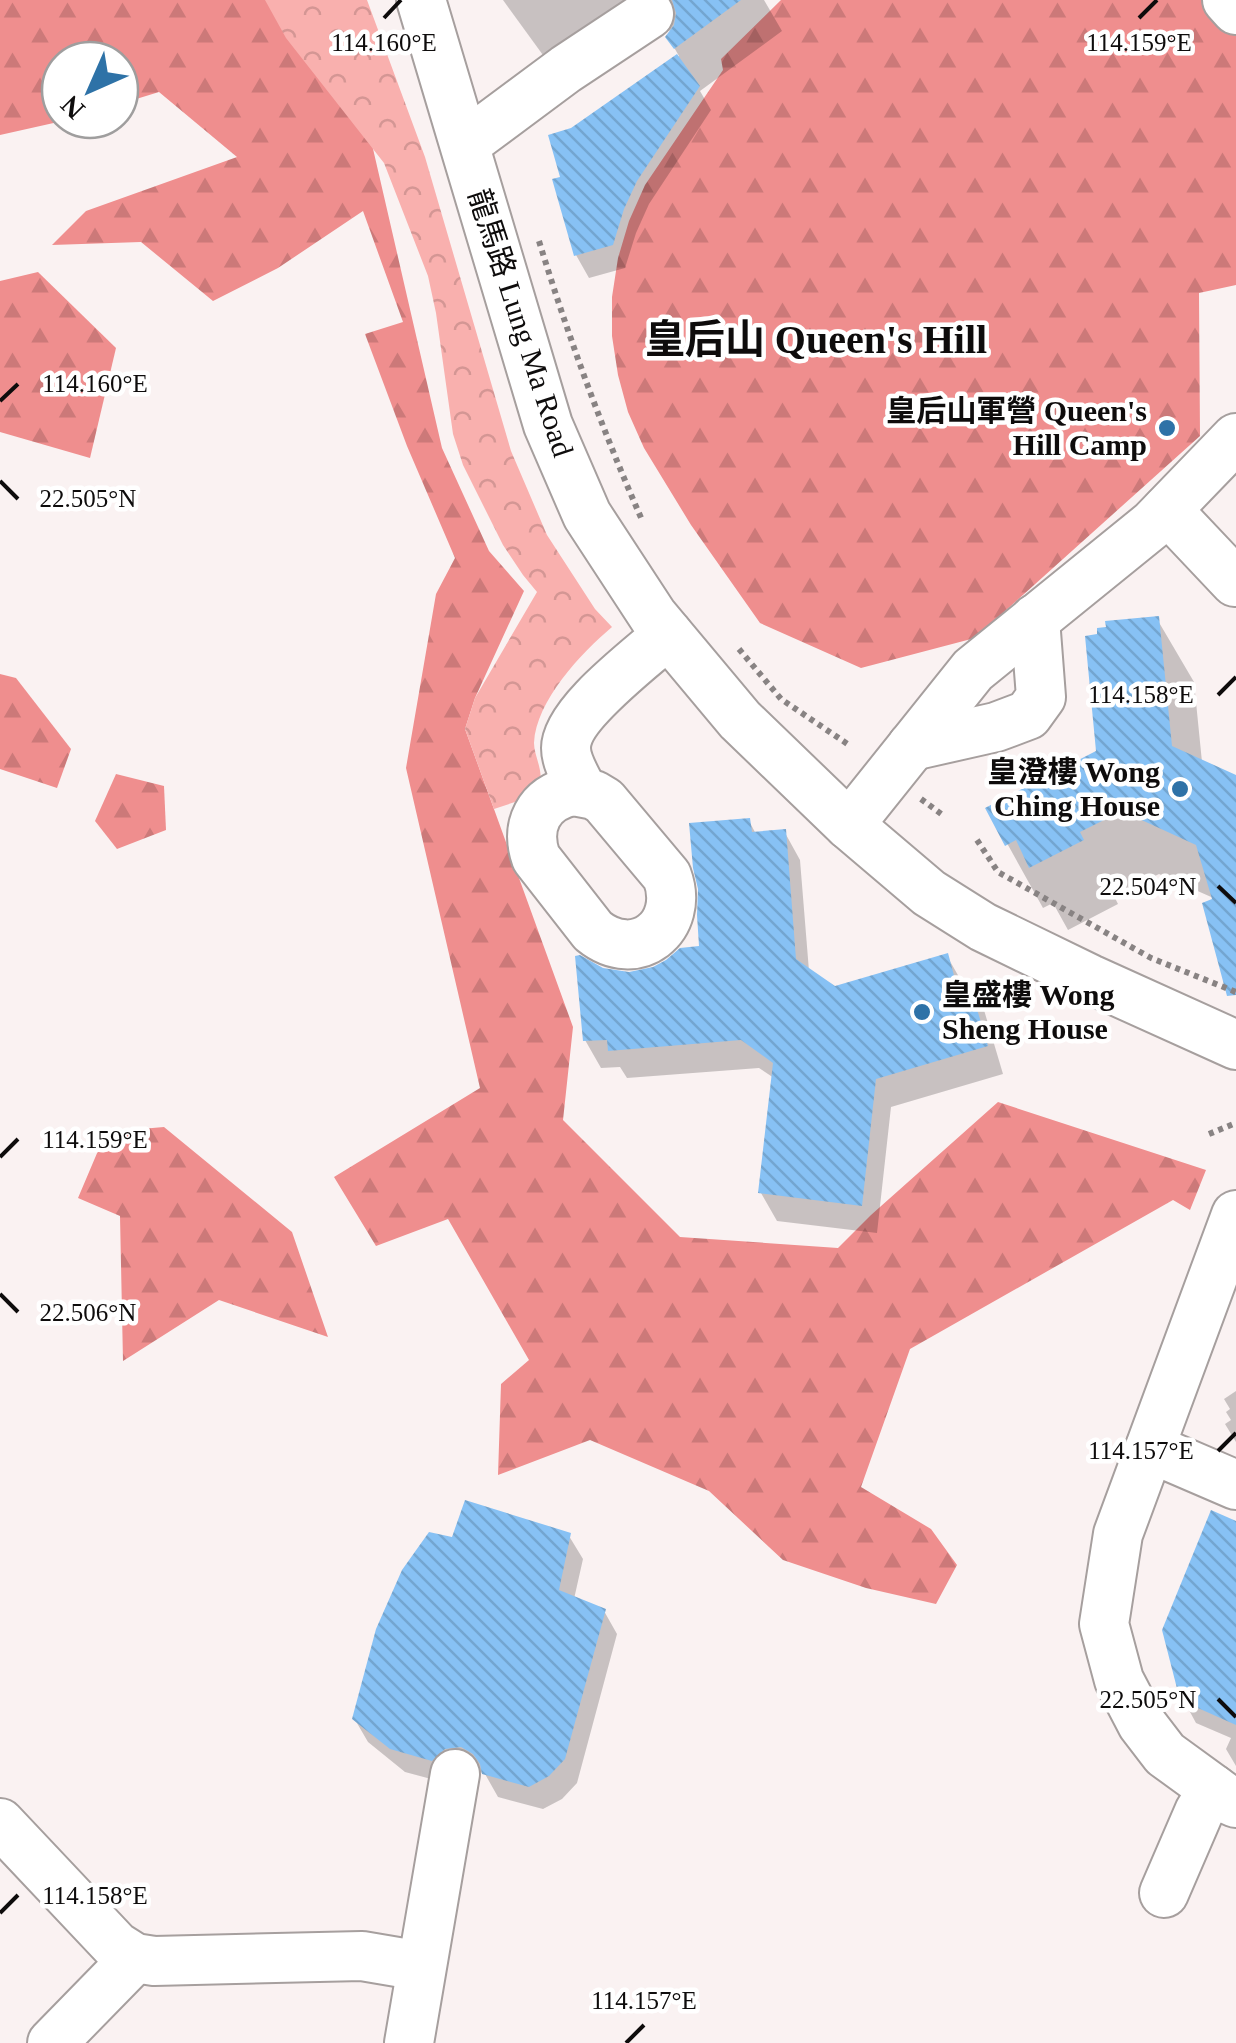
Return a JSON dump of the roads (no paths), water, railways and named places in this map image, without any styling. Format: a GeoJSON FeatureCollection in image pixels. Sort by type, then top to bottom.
{"type":"FeatureCollection","features":[{"type":"Feature","properties":{"kind":"street","name":"龍馬路 Lung Ma Road"},"geometry":{"type":"LineString","coordinates":[[421,0],[548,425],[587,515],[653,616],[740,720],[849,825],[929,892],[982,928],[1236,1046]]}},
{"type":"Feature","properties":{"kind":"street"},"geometry":{"type":"LineString","coordinates":[[1227,0],[1236,10]]}},
{"type":"Feature","properties":{"kind":"street"},"geometry":{"type":"LineString","coordinates":[[465,144],[648,14]]}},
{"type":"Feature","properties":{"kind":"street"},"geometry":{"type":"LineString","coordinates":[[849,825],[973,670],[1153,524],[1236,438]]}},
{"type":"Feature","properties":{"kind":"street"},"geometry":{"type":"LineString","coordinates":[[1167,510],[1235,582]]}},
{"type":"Feature","properties":{"kind":"street"},"geometry":{"type":"LineString","coordinates":[[912,746],[996,727],[1028,715],[1041,697],[1035,620]]}},
{"type":"Feature","properties":{"kind":"street"},"geometry":{"type":"LineString","coordinates":[[583,792],[566,751],[569,732],[586,708],[668,634]]}},
{"type":"Feature","properties":{"kind":"street"},"geometry":{"type":"LineString","coordinates":[[1164,1893],[1199,1812],[1224,1796],[1165,1754],[1142,1724],[1119,1680],[1104,1624],[1118,1534],[1236,1216]]}},
{"type":"Feature","properties":{"kind":"street"},"geometry":{"type":"LineString","coordinates":[[1150,1448],[1236,1485]]}},
{"type":"Feature","properties":{"kind":"street"},"geometry":{"type":"LineString","coordinates":[[409,2043],[454,1774]]}},
{"type":"Feature","properties":{"kind":"street"},"geometry":{"type":"LineString","coordinates":[[0,1824],[116,1946],[135,1958],[362,1956],[421,1966]]}},
{"type":"Feature","properties":{"kind":"street"},"geometry":{"type":"LineString","coordinates":[[52,2043],[135,1958]]}},
{"type":"Feature","properties":{"kind":"place","name":"皇后山軍營 Queen's Hill Camp"},"geometry":{"type":"Point","coordinates":[1167,428]}},
{"type":"Feature","properties":{"kind":"place","name":"皇澄樓 Wong Ching House"},"geometry":{"type":"Point","coordinates":[1180,789]}},
{"type":"Feature","properties":{"kind":"place","name":"皇盛樓 Wong Sheng House"},"geometry":{"type":"Point","coordinates":[922,1012]}},
{"type":"Feature","properties":{"kind":"district","name":"皇后山 Queen's Hill"},"geometry":{"type":"Point","coordinates":[816,339]}}]}
